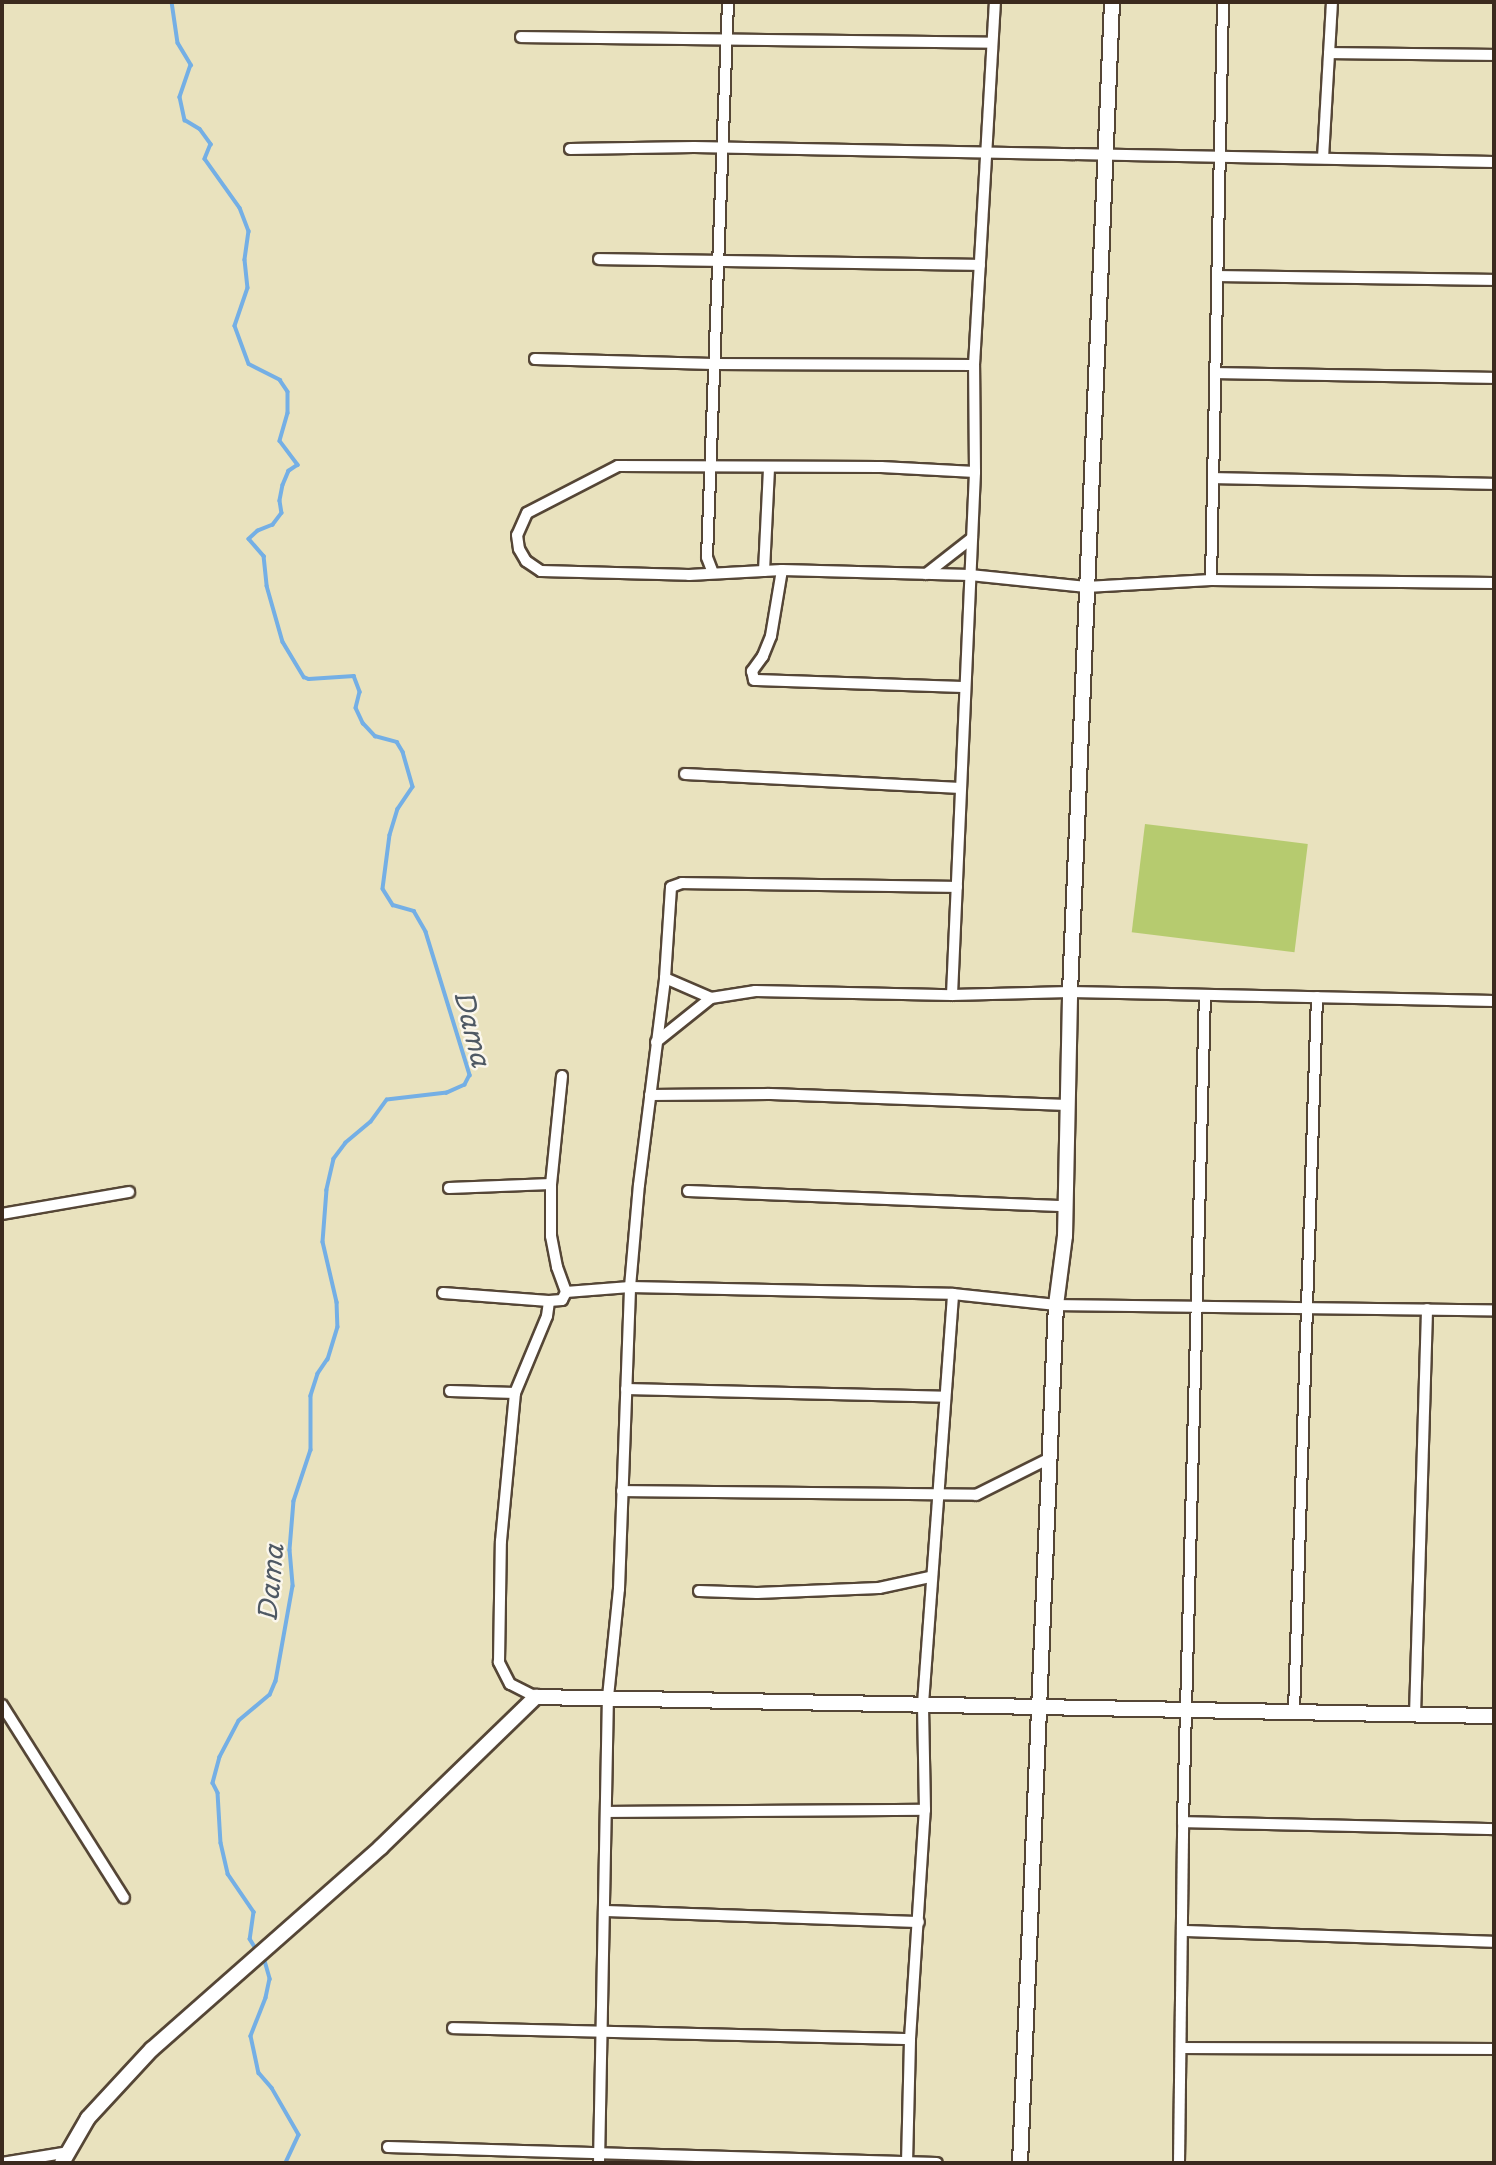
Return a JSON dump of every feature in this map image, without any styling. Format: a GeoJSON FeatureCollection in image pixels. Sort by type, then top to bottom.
{"type":"FeatureCollection","features":[{"type":"Feature","properties":{"kind":"street"},"geometry":{"type":"LineString","coordinates":[[713,573],[707,557],[728,2]]}},
{"type":"Feature","properties":{"kind":"street"},"geometry":{"type":"LineString","coordinates":[[952,995],[975,472],[974,365],[995,2]]}},
{"type":"Feature","properties":{"kind":"street"},"geometry":{"type":"LineString","coordinates":[[1020,2163],[1056,1305],[1066,1206],[1070,992],[1103,154],[1112,2]]}},
{"type":"Feature","properties":{"kind":"street"},"geometry":{"type":"LineString","coordinates":[[1211,579],[1220,276],[1219,155],[1223,2]]}},
{"type":"Feature","properties":{"kind":"street"},"geometry":{"type":"LineString","coordinates":[[1323,158],[1332,2]]}},
{"type":"Feature","properties":{"kind":"street"},"geometry":{"type":"LineString","coordinates":[[521,37],[992,43]]}},
{"type":"Feature","properties":{"kind":"street"},"geometry":{"type":"LineString","coordinates":[[1329,53],[1494,55]]}},
{"type":"Feature","properties":{"kind":"street"},"geometry":{"type":"LineString","coordinates":[[570,149],[986,155],[1219,155],[1494,162]]}},
{"type":"Feature","properties":{"kind":"street"},"geometry":{"type":"LineString","coordinates":[[599,259],[980,265]]}},
{"type":"Feature","properties":{"kind":"street"},"geometry":{"type":"LineString","coordinates":[[1220,276],[1494,280]]}},
{"type":"Feature","properties":{"kind":"street"},"geometry":{"type":"LineString","coordinates":[[535,359],[713,364],[974,365]]}},
{"type":"Feature","properties":{"kind":"street"},"geometry":{"type":"LineString","coordinates":[[1217,373],[1494,378]]}},
{"type":"Feature","properties":{"kind":"street"},"geometry":{"type":"LineString","coordinates":[[975,472],[881,467],[618,466],[527,513],[517,535],[519,548],[526,561],[541,571],[713,573],[782,570],[970,575],[1086,587],[1211,579],[1494,583]]}},
{"type":"Feature","properties":{"kind":"street"},"geometry":{"type":"LineString","coordinates":[[764,571],[769,468]]}},
{"type":"Feature","properties":{"kind":"street"},"geometry":{"type":"LineString","coordinates":[[1215,478],[1494,484]]}},
{"type":"Feature","properties":{"kind":"street"},"geometry":{"type":"LineString","coordinates":[[926,574],[972,538]]}},
{"type":"Feature","properties":{"kind":"street"},"geometry":{"type":"LineString","coordinates":[[782,570],[771,636],[763,656],[752,671],[754,680],[965,687]]}},
{"type":"Feature","properties":{"kind":"street"},"geometry":{"type":"LineString","coordinates":[[685,774],[961,788]]}},
{"type":"Feature","properties":{"kind":"street"},"geometry":{"type":"LineString","coordinates":[[599,2158],[608,1697],[619,1589],[631,1287],[665,978],[671,887],[675,883],[957,887]]}},
{"type":"Feature","properties":{"kind":"street"},"geometry":{"type":"LineString","coordinates":[[665,978],[711,998]]}},
{"type":"Feature","properties":{"kind":"street"},"geometry":{"type":"LineString","coordinates":[[656,1042],[711,998],[755,991],[952,995],[1070,992],[1494,1002]]}},
{"type":"Feature","properties":{"kind":"street"},"geometry":{"type":"LineString","coordinates":[[1179,2163],[1184,1931],[1182,1822],[1205,995]]}},
{"type":"Feature","properties":{"kind":"street"},"geometry":{"type":"LineString","coordinates":[[1294,1712],[1317,997]]}},
{"type":"Feature","properties":{"kind":"street"},"geometry":{"type":"LineString","coordinates":[[443,1293],[562,1300],[566,1292],[551,1236],[551,1184],[562,1076]]}},
{"type":"Feature","properties":{"kind":"street"},"geometry":{"type":"LineString","coordinates":[[650,1096],[769,1094],[1069,1105]]}},
{"type":"Feature","properties":{"kind":"street"},"geometry":{"type":"LineString","coordinates":[[449,1188],[551,1184]]}},
{"type":"Feature","properties":{"kind":"street"},"geometry":{"type":"LineString","coordinates":[[688,1191],[1066,1206]]}},
{"type":"Feature","properties":{"kind":"street"},"geometry":{"type":"LineString","coordinates":[[2,1214],[129,1192]]}},
{"type":"Feature","properties":{"kind":"street"},"geometry":{"type":"LineString","coordinates":[[566,1292],[631,1287],[953,1294],[1056,1305],[1494,1310]]}},
{"type":"Feature","properties":{"kind":"street"},"geometry":{"type":"LineString","coordinates":[[907,2163],[910,2039],[925,1810],[923,1704],[930,1577],[953,1294]]}},
{"type":"Feature","properties":{"kind":"street"},"geometry":{"type":"LineString","coordinates":[[549,1301],[547,1316],[515,1394],[501,1541],[499,1662],[510,1684],[536,1697],[1494,1716]]}},
{"type":"Feature","properties":{"kind":"street"},"geometry":{"type":"LineString","coordinates":[[1415,1715],[1427,1309]]}},
{"type":"Feature","properties":{"kind":"street"},"geometry":{"type":"LineString","coordinates":[[626,1389],[945,1398]]}},
{"type":"Feature","properties":{"kind":"street"},"geometry":{"type":"LineString","coordinates":[[450,1391],[515,1394]]}},
{"type":"Feature","properties":{"kind":"street"},"geometry":{"type":"LineString","coordinates":[[622,1491],[976,1495],[1050,1458]]}},
{"type":"Feature","properties":{"kind":"street"},"geometry":{"type":"LineString","coordinates":[[699,1591],[757,1593],[879,1588],[930,1577]]}},
{"type":"Feature","properties":{"kind":"street"},"geometry":{"type":"LineString","coordinates":[[2,2163],[66,2157],[88,2118],[152,2049],[381,1847],[536,1697]]}},
{"type":"Feature","properties":{"kind":"street"},"geometry":{"type":"LineString","coordinates":[[2,1705],[124,1898]]}},
{"type":"Feature","properties":{"kind":"street"},"geometry":{"type":"LineString","coordinates":[[606,1812],[925,1810]]}},
{"type":"Feature","properties":{"kind":"street"},"geometry":{"type":"LineString","coordinates":[[1182,1822],[1494,1829]]}},
{"type":"Feature","properties":{"kind":"street"},"geometry":{"type":"LineString","coordinates":[[604,1911],[919,1922]]}},
{"type":"Feature","properties":{"kind":"street"},"geometry":{"type":"LineString","coordinates":[[1184,1931],[1494,1942]]}},
{"type":"Feature","properties":{"kind":"street"},"geometry":{"type":"LineString","coordinates":[[453,2028],[910,2039]]}},
{"type":"Feature","properties":{"kind":"street"},"geometry":{"type":"LineString","coordinates":[[1182,2048],[1494,2049]]}},
{"type":"Feature","properties":{"kind":"street"},"geometry":{"type":"LineString","coordinates":[[388,2147],[599,2158],[937,2163]]}},
{"type":"Feature","properties":{"kind":"green space"},"geometry":{"type":"Polygon","coordinates":[[[1145,824],[1308,844],[1294,952],[1132,932],[1145,824]]]}},
{"type":"Feature","properties":{"kind":"waterway","name":"Dama"},"geometry":{"type":"LineString","coordinates":[[172,2],[178,43],[191,65],[180,97],[185,120],[200,129],[211,144],[205,159],[240,208],[249,231],[245,260],[248,288],[235,326],[249,364],[280,380],[288,392],[288,413],[280,441],[298,465],[289,471],[283,485],[280,501],[282,513],[273,525],[258,531],[249,539],[264,556],[267,586],[283,642],[304,677],[354,676],[360,692],[356,708],[363,723],[375,736],[397,742],[403,752],[413,787],[398,809],[390,835],[383,889],[393,905],[414,911],[426,932],[470,1075],[465,1085],[447,1093],[387,1100],[371,1122],[346,1143],[334,1159],[327,1190],[323,1242],[337,1302],[338,1327],[328,1359],[318,1374],[311,1396],[311,1450],[294,1501],[290,1550],[293,1586],[276,1681],[270,1695],[239,1721],[220,1757],[213,1783],[218,1793],[221,1843],[228,1874],[254,1912],[250,1939],[257,1950]]}},
{"type":"Feature","properties":{"kind":"waterway","name":"Dama"},"geometry":{"type":"LineString","coordinates":[[263,1954],[270,1979],[266,1998],[251,2036],[259,2073],[272,2088],[299,2135],[286,2163]]}}]}
